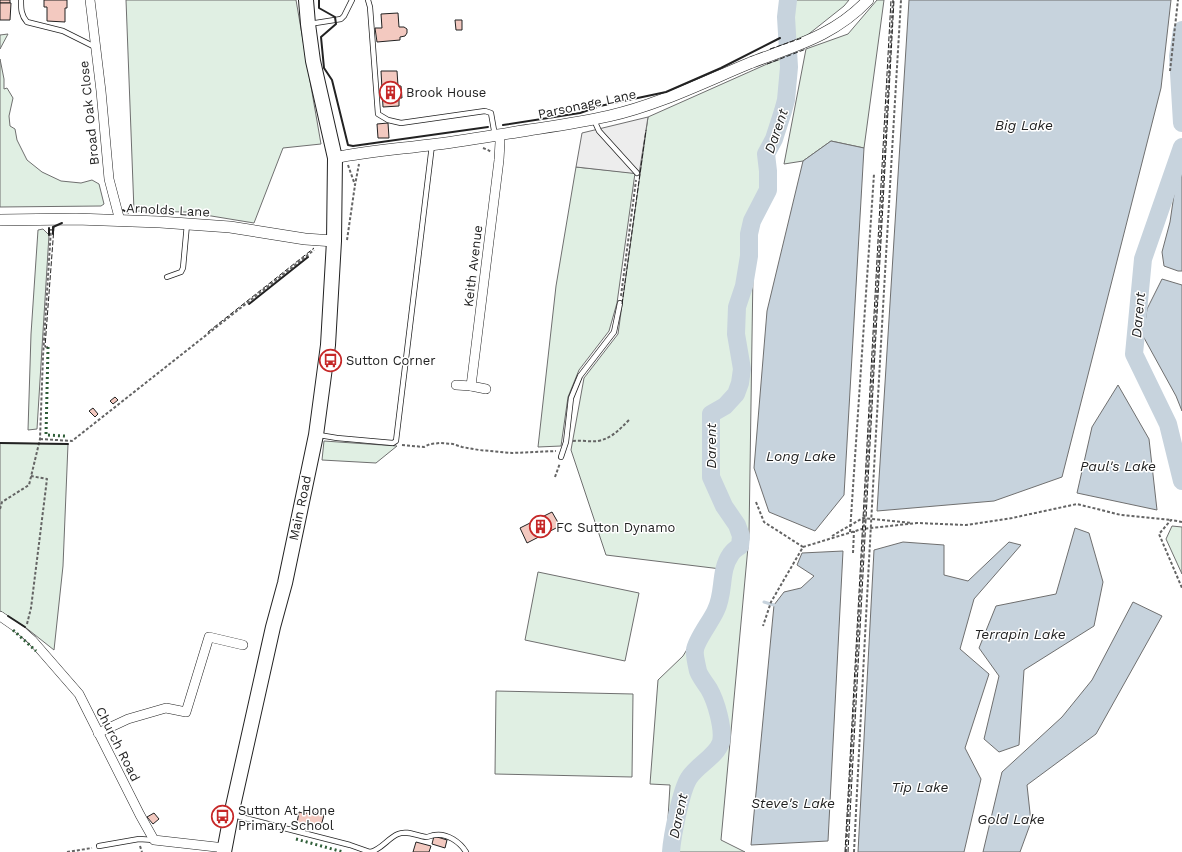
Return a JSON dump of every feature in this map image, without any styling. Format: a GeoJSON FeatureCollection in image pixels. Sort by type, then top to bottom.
{"type":"FeatureCollection","features":[{"type":"Feature","properties":{"kind":"main road","name":"Main Road"},"geometry":{"type":"LineString","coordinates":[[224,850],[273,628],[285,583],[316,435],[327,353],[334,240],[335,158],[313,61],[306,0]]}},
{"type":"Feature","properties":{"kind":"street","name":"Broad Oak Close"},"geometry":{"type":"LineString","coordinates":[[90,0],[101,91],[109,178],[120,221]]}},
{"type":"Feature","properties":{"kind":"street","name":"Parsonage Lane"},"geometry":{"type":"LineString","coordinates":[[335,158],[353,154],[432,145],[594,120],[639,108],[822,35],[846,20],[868,0]]}},
{"type":"Feature","properties":{"kind":"street","name":"Keith Avenue"},"geometry":{"type":"LineString","coordinates":[[472,386],[499,160],[500,142],[497,135]]}},
{"type":"Feature","properties":{"kind":"street","name":"Arnolds Lane"},"geometry":{"type":"LineString","coordinates":[[0,220],[52,219],[187,224],[230,227],[305,239],[334,240]]}},
{"type":"Feature","properties":{"kind":"street"},"geometry":{"type":"LineString","coordinates":[[456,385],[486,389]]}},
{"type":"Feature","properties":{"kind":"street","name":"Church Road"},"geometry":{"type":"LineString","coordinates":[[0,616],[32,640],[79,694],[140,816],[154,840]]}},
{"type":"Feature","properties":{"kind":"street"},"geometry":{"type":"LineString","coordinates":[[98,733],[128,719],[166,708],[186,712],[209,637],[243,645]]}},
{"type":"Feature","properties":{"kind":"street"},"geometry":{"type":"LineString","coordinates":[[154,840],[224,850]]}},
{"type":"Feature","properties":{"kind":"lane"},"geometry":{"type":"LineString","coordinates":[[21,0],[21,11],[27,22],[63,31],[95,47]]}},
{"type":"Feature","properties":{"kind":"lane"},"geometry":{"type":"LineString","coordinates":[[308,24],[341,19],[352,0]]}},
{"type":"Feature","properties":{"kind":"lane"},"geometry":{"type":"LineString","coordinates":[[368,0],[370,7],[378,114],[388,120],[401,123],[485,111],[491,113],[497,135]]}},
{"type":"Feature","properties":{"kind":"lane"},"geometry":{"type":"LineString","coordinates":[[594,120],[599,131],[637,174]]}},
{"type":"Feature","properties":{"kind":"lane"},"geometry":{"type":"LineString","coordinates":[[316,435],[393,443],[396,441],[432,145]]}},
{"type":"Feature","properties":{"kind":"lane"},"geometry":{"type":"LineString","coordinates":[[167,277],[181,272],[183,268],[187,224]]}},
{"type":"Feature","properties":{"kind":"lane"},"geometry":{"type":"LineString","coordinates":[[561,457],[566,442],[571,398],[580,376],[614,332],[620,303]]}},
{"type":"Feature","properties":{"kind":"lane"},"geometry":{"type":"LineString","coordinates":[[231,815],[370,852],[376,851],[391,837],[400,833],[410,833],[426,837],[442,834],[451,838],[466,852]]}},
{"type":"Feature","properties":{"kind":"lane"},"geometry":{"type":"LineString","coordinates":[[99,846],[139,839],[154,840]]}},
{"type":"Feature","properties":{"kind":"path"},"geometry":{"type":"LineString","coordinates":[[846,852],[893,0]]}},
{"type":"Feature","properties":{"kind":"path"},"geometry":{"type":"LineString","coordinates":[[854,852],[870,528],[872,518],[901,0]]}},
{"type":"Feature","properties":{"kind":"path"},"geometry":{"type":"LineString","coordinates":[[1170,70],[1178,0]]}},
{"type":"Feature","properties":{"kind":"path"},"geometry":{"type":"LineString","coordinates":[[483,148],[488,150],[499,160]]}},
{"type":"Feature","properties":{"kind":"path"},"geometry":{"type":"LineString","coordinates":[[335,158],[347,164],[355,185],[359,161]]}},
{"type":"Feature","properties":{"kind":"path"},"geometry":{"type":"LineString","coordinates":[[620,303],[637,174]]}},
{"type":"Feature","properties":{"kind":"path"},"geometry":{"type":"LineString","coordinates":[[850,532],[874,174]]}},
{"type":"Feature","properties":{"kind":"path"},"geometry":{"type":"LineString","coordinates":[[0,509],[2,502],[29,485],[40,439],[43,356],[52,219]]}},
{"type":"Feature","properties":{"kind":"path"},"geometry":{"type":"LineString","coordinates":[[40,439],[72,441],[315,249]]}},
{"type":"Feature","properties":{"kind":"path"},"geometry":{"type":"LineString","coordinates":[[566,442],[582,440],[597,441],[615,434],[629,420]]}},
{"type":"Feature","properties":{"kind":"path"},"geometry":{"type":"LineString","coordinates":[[393,443],[424,447],[430,444],[453,444],[462,448],[512,453],[563,450]]}},
{"type":"Feature","properties":{"kind":"path"},"geometry":{"type":"LineString","coordinates":[[555,477],[561,457]]}},
{"type":"Feature","properties":{"kind":"path"},"geometry":{"type":"LineString","coordinates":[[25,634],[31,608],[47,479],[31,476]]}},
{"type":"Feature","properties":{"kind":"path"},"geometry":{"type":"LineString","coordinates":[[756,502],[764,522],[803,547]]}},
{"type":"Feature","properties":{"kind":"path"},"geometry":{"type":"LineString","coordinates":[[829,538],[865,518],[918,523],[966,525],[1012,518],[1077,504],[1121,515],[1182,522]]}},
{"type":"Feature","properties":{"kind":"path"},"geometry":{"type":"LineString","coordinates":[[1171,520],[1159,534],[1182,588]]}},
{"type":"Feature","properties":{"kind":"path"},"geometry":{"type":"LineString","coordinates":[[763,626],[771,602],[803,547],[854,531],[918,523]]}},
{"type":"Feature","properties":{"kind":"path"},"geometry":{"type":"LineString","coordinates":[[853,552],[854,531]]}},
{"type":"Feature","properties":{"kind":"path"},"geometry":{"type":"LineString","coordinates":[[67,852],[99,846]]}},
{"type":"Feature","properties":{"kind":"green space"},"geometry":{"type":"Polygon","coordinates":[[[126,0],[296,0],[321,144],[283,148],[254,223],[187,212],[134,211],[126,0]]]}},
{"type":"Feature","properties":{"kind":"green space"},"geometry":{"type":"Polygon","coordinates":[[[793,0],[849,0],[844,6],[805,37],[792,41],[793,0]]]}},
{"type":"Feature","properties":{"kind":"green space"},"geometry":{"type":"Polygon","coordinates":[[[877,0],[884,0],[864,148],[831,141],[803,161],[784,164],[806,49],[848,34],[877,0]]]}},
{"type":"Feature","properties":{"kind":"green space"},"geometry":{"type":"Polygon","coordinates":[[[8,34],[0,49],[0,35],[8,34]]]}},
{"type":"Feature","properties":{"kind":"green space"},"geometry":{"type":"Polygon","coordinates":[[[784,58],[782,104],[763,154],[764,189],[746,232],[740,291],[753,272],[749,536],[721,840],[745,852],[666,852],[670,785],[650,784],[658,680],[683,656],[714,605],[721,569],[606,555],[571,450],[584,378],[618,334],[648,117],[767,64],[784,58]]]}},
{"type":"Feature","properties":{"kind":"green space"},"geometry":{"type":"Polygon","coordinates":[[[0,59],[4,79],[4,89],[7,88],[13,98],[9,116],[10,126],[15,129],[17,140],[27,160],[42,172],[61,181],[81,183],[92,180],[99,184],[104,204],[101,206],[0,207],[0,59]]]}},
{"type":"Feature","properties":{"kind":"green space"},"geometry":{"type":"Polygon","coordinates":[[[576,167],[635,173],[617,303],[609,331],[579,370],[568,397],[561,446],[538,447],[556,286],[576,167]]]}},
{"type":"Feature","properties":{"kind":"green space"},"geometry":{"type":"Polygon","coordinates":[[[43,229],[49,235],[37,429],[28,430],[31,334],[38,230],[43,229]]]}},
{"type":"Feature","properties":{"kind":"green space"},"geometry":{"type":"Polygon","coordinates":[[[324,441],[397,446],[376,463],[322,460],[324,441]]]}},
{"type":"Feature","properties":{"kind":"green space"},"geometry":{"type":"Polygon","coordinates":[[[0,443],[68,444],[63,566],[54,650],[25,627],[0,611],[0,443]]]}},
{"type":"Feature","properties":{"kind":"green space"},"geometry":{"type":"Polygon","coordinates":[[[1172,526],[1182,527],[1182,574],[1166,539],[1172,526]]]}},
{"type":"Feature","properties":{"kind":"green space"},"geometry":{"type":"Polygon","coordinates":[[[538,572],[639,593],[625,661],[525,640],[538,572]]]}},
{"type":"Feature","properties":{"kind":"green space"},"geometry":{"type":"Polygon","coordinates":[[[496,691],[633,694],[632,777],[495,774],[496,691]]]}},
{"type":"Feature","properties":{"kind":"shaded area"},"geometry":{"type":"Polygon","coordinates":[[[648,117],[639,174],[576,167],[582,133],[648,117]]]}},
{"type":"Feature","properties":{"kind":"water","name":"Big Lake"},"geometry":{"type":"Polygon","coordinates":[[[909,0],[1171,0],[1161,88],[1062,477],[994,501],[877,511],[909,0]]]}},
{"type":"Feature","properties":{"kind":"water","name":"Long Lake"},"geometry":{"type":"Polygon","coordinates":[[[831,141],[864,148],[844,495],[815,531],[769,512],[754,468],[767,311],[803,161],[831,141]]]}},
{"type":"Feature","properties":{"kind":"water"},"geometry":{"type":"Polygon","coordinates":[[[1182,170],[1182,271],[1178,271],[1164,266],[1162,252],[1170,222],[1176,181],[1182,170]]]}},
{"type":"Feature","properties":{"kind":"water"},"geometry":{"type":"Polygon","coordinates":[[[1162,279],[1182,285],[1182,411],[1176,396],[1143,336],[1147,309],[1162,279]]]}},
{"type":"Feature","properties":{"kind":"water","name":"Paul's Lake"},"geometry":{"type":"Polygon","coordinates":[[[1118,385],[1149,439],[1157,510],[1077,493],[1092,427],[1118,385]]]}},
{"type":"Feature","properties":{"kind":"water","name":"Terrapin Lake"},"geometry":{"type":"Polygon","coordinates":[[[1075,528],[1089,533],[1103,582],[1094,626],[1024,670],[1019,745],[999,752],[984,739],[999,676],[979,648],[996,606],[1056,594],[1075,528]]]}},
{"type":"Feature","properties":{"kind":"water","name":"Tip Lake"},"geometry":{"type":"Polygon","coordinates":[[[903,542],[944,545],[944,575],[968,581],[1009,542],[1021,545],[974,599],[960,649],[989,674],[965,748],[981,779],[964,852],[858,852],[874,550],[903,542]]]}},
{"type":"Feature","properties":{"kind":"water","name":"Steve's Lake"},"geometry":{"type":"Polygon","coordinates":[[[843,551],[828,841],[751,845],[774,605],[784,592],[801,588],[814,576],[797,565],[802,553],[843,551]]]}},
{"type":"Feature","properties":{"kind":"water","name":"Gold Lake"},"geometry":{"type":"Polygon","coordinates":[[[1133,602],[1162,616],[1096,734],[1027,785],[1031,822],[1020,852],[983,852],[1002,772],[1062,717],[1092,680],[1133,602]]]}},
{"type":"Feature","properties":{"kind":"building"},"geometry":{"type":"Polygon","coordinates":[[[0,0],[10,0],[10,3],[0,3],[0,0]]]}},
{"type":"Feature","properties":{"kind":"building"},"geometry":{"type":"Polygon","coordinates":[[[44,0],[67,0],[67,8],[65,8],[65,22],[47,21],[47,7],[44,7],[44,0]]]}},
{"type":"Feature","properties":{"kind":"building"},"geometry":{"type":"Polygon","coordinates":[[[0,3],[11,3],[10,20],[0,20],[0,3]]]}},
{"type":"Feature","properties":{"kind":"building"},"geometry":{"type":"Polygon","coordinates":[[[398,13],[399,27],[404,27],[407,29],[405,36],[400,37],[400,40],[377,42],[375,28],[382,28],[381,14],[398,13]]]}},
{"type":"Feature","properties":{"kind":"building"},"geometry":{"type":"Polygon","coordinates":[[[455,20],[462,20],[462,30],[456,30],[455,20]]]}},
{"type":"Feature","properties":{"kind":"building","name":"Brook House"},"geometry":{"type":"Polygon","coordinates":[[[381,71],[397,71],[398,86],[401,86],[402,98],[399,98],[399,106],[383,107],[381,71]]]}},
{"type":"Feature","properties":{"kind":"building"},"geometry":{"type":"Polygon","coordinates":[[[388,123],[389,138],[378,138],[377,124],[388,123]]]}},
{"type":"Feature","properties":{"kind":"building"},"geometry":{"type":"Polygon","coordinates":[[[115,397],[118,400],[113,404],[110,401],[115,397]]]}},
{"type":"Feature","properties":{"kind":"building"},"geometry":{"type":"Polygon","coordinates":[[[93,408],[98,414],[95,417],[89,411],[93,408]]]}},
{"type":"Feature","properties":{"kind":"building","name":"FC Sutton Dynamo"},"geometry":{"type":"Polygon","coordinates":[[[552,512],[560,526],[527,543],[520,528],[552,512]]]}},
{"type":"Feature","properties":{"kind":"building"},"geometry":{"type":"Polygon","coordinates":[[[307,810],[324,815],[321,826],[310,823],[309,828],[297,823],[299,812],[306,814],[307,810]]]}},
{"type":"Feature","properties":{"kind":"building"},"geometry":{"type":"Polygon","coordinates":[[[154,813],[159,819],[153,824],[147,817],[154,813]]]}},
{"type":"Feature","properties":{"kind":"building"},"geometry":{"type":"Polygon","coordinates":[[[434,836],[447,840],[445,848],[432,844],[434,836]]]}},
{"type":"Feature","properties":{"kind":"building"},"geometry":{"type":"Polygon","coordinates":[[[416,842],[431,846],[429,852],[413,852],[416,842]]]}},
{"type":"Feature","properties":{"kind":"waterway","name":"Darent"},"geometry":{"type":"LineString","coordinates":[[671,852],[677,814],[686,784],[696,769],[719,747],[722,736],[717,708],[712,694],[698,671],[695,650],[698,641],[719,603],[725,567],[731,554],[740,546],[741,536],[737,525],[724,506],[711,477],[711,414],[725,406],[736,394],[740,383],[742,369],[736,334],[737,307],[744,286],[749,256],[749,234],[752,221],[768,190],[766,154],[774,139],[786,100],[789,67],[786,17],[788,0]]}},
{"type":"Feature","properties":{"kind":"waterway","name":"Darent"},"geometry":{"type":"LineString","coordinates":[[1182,30],[1178,56],[1182,123]]}},
{"type":"Feature","properties":{"kind":"waterway","name":"Darent"},"geometry":{"type":"LineString","coordinates":[[1182,147],[1143,259],[1134,354],[1168,424],[1182,481]]}},
{"type":"Feature","properties":{"kind":"waterway"},"geometry":{"type":"LineString","coordinates":[[764,602],[774,605]]}},
{"type":"Feature","properties":{"kind":"hedge"},"geometry":{"type":"LineString","coordinates":[[48,347],[46,435],[65,436]]}},
{"type":"Feature","properties":{"kind":"hedge"},"geometry":{"type":"LineString","coordinates":[[13,630],[36,651]]}},
{"type":"Feature","properties":{"kind":"hedge"},"geometry":{"type":"LineString","coordinates":[[296,839],[343,852]]}},
{"type":"Feature","properties":{"kind":"fence"},"geometry":{"type":"LineString","coordinates":[[845,852],[891,0]]}},
{"type":"Feature","properties":{"kind":"fence"},"geometry":{"type":"LineString","coordinates":[[848,852],[894,0]]}},
{"type":"Feature","properties":{"kind":"fence"},"geometry":{"type":"LineString","coordinates":[[770,49],[802,38]]}},
{"type":"Feature","properties":{"kind":"fence"},"geometry":{"type":"LineString","coordinates":[[767,64],[806,49]]}},
{"type":"Feature","properties":{"kind":"fence"},"geometry":{"type":"LineString","coordinates":[[622,304],[646,130]]}},
{"type":"Feature","properties":{"kind":"fence"},"geometry":{"type":"LineString","coordinates":[[48,347],[45,347],[54,227]]}},
{"type":"Feature","properties":{"kind":"fence"},"geometry":{"type":"LineString","coordinates":[[208,332],[314,248]]}},
{"type":"Feature","properties":{"kind":"wall"},"geometry":{"type":"LineString","coordinates":[[319,0],[319,8],[335,17],[336,24],[321,37],[324,68],[332,80],[348,145],[353,146],[488,127]]}},
{"type":"Feature","properties":{"kind":"wall"},"geometry":{"type":"LineString","coordinates":[[503,125],[580,113],[600,106],[666,92],[721,68],[780,38]]}},
{"type":"Feature","properties":{"kind":"wall"},"geometry":{"type":"LineString","coordinates":[[123,210],[128,213]]}},
{"type":"Feature","properties":{"kind":"wall"},"geometry":{"type":"LineString","coordinates":[[53,234],[53,227],[62,223]]}},
{"type":"Feature","properties":{"kind":"wall"},"geometry":{"type":"LineString","coordinates":[[49,228],[49,235]]}},
{"type":"Feature","properties":{"kind":"wall"},"geometry":{"type":"LineString","coordinates":[[249,304],[308,257]]}},
{"type":"Feature","properties":{"kind":"wall"},"geometry":{"type":"LineString","coordinates":[[0,443],[68,444]]}},
{"type":"Feature","properties":{"kind":"wall"},"geometry":{"type":"LineString","coordinates":[[8,616],[25,627]]}},
{"type":"Feature","properties":{"kind":"place","name":"Brook House"},"geometry":{"type":"Point","coordinates":[391,92]}},
{"type":"Feature","properties":{"kind":"place","name":"Sutton Corner"},"geometry":{"type":"Point","coordinates":[330,360]}},
{"type":"Feature","properties":{"kind":"place","name":"FC Sutton Dynamo"},"geometry":{"type":"Point","coordinates":[540,527]}},
{"type":"Feature","properties":{"kind":"place","name":"Sutton At Hone Primary School"},"geometry":{"type":"Point","coordinates":[223,817]}}]}
